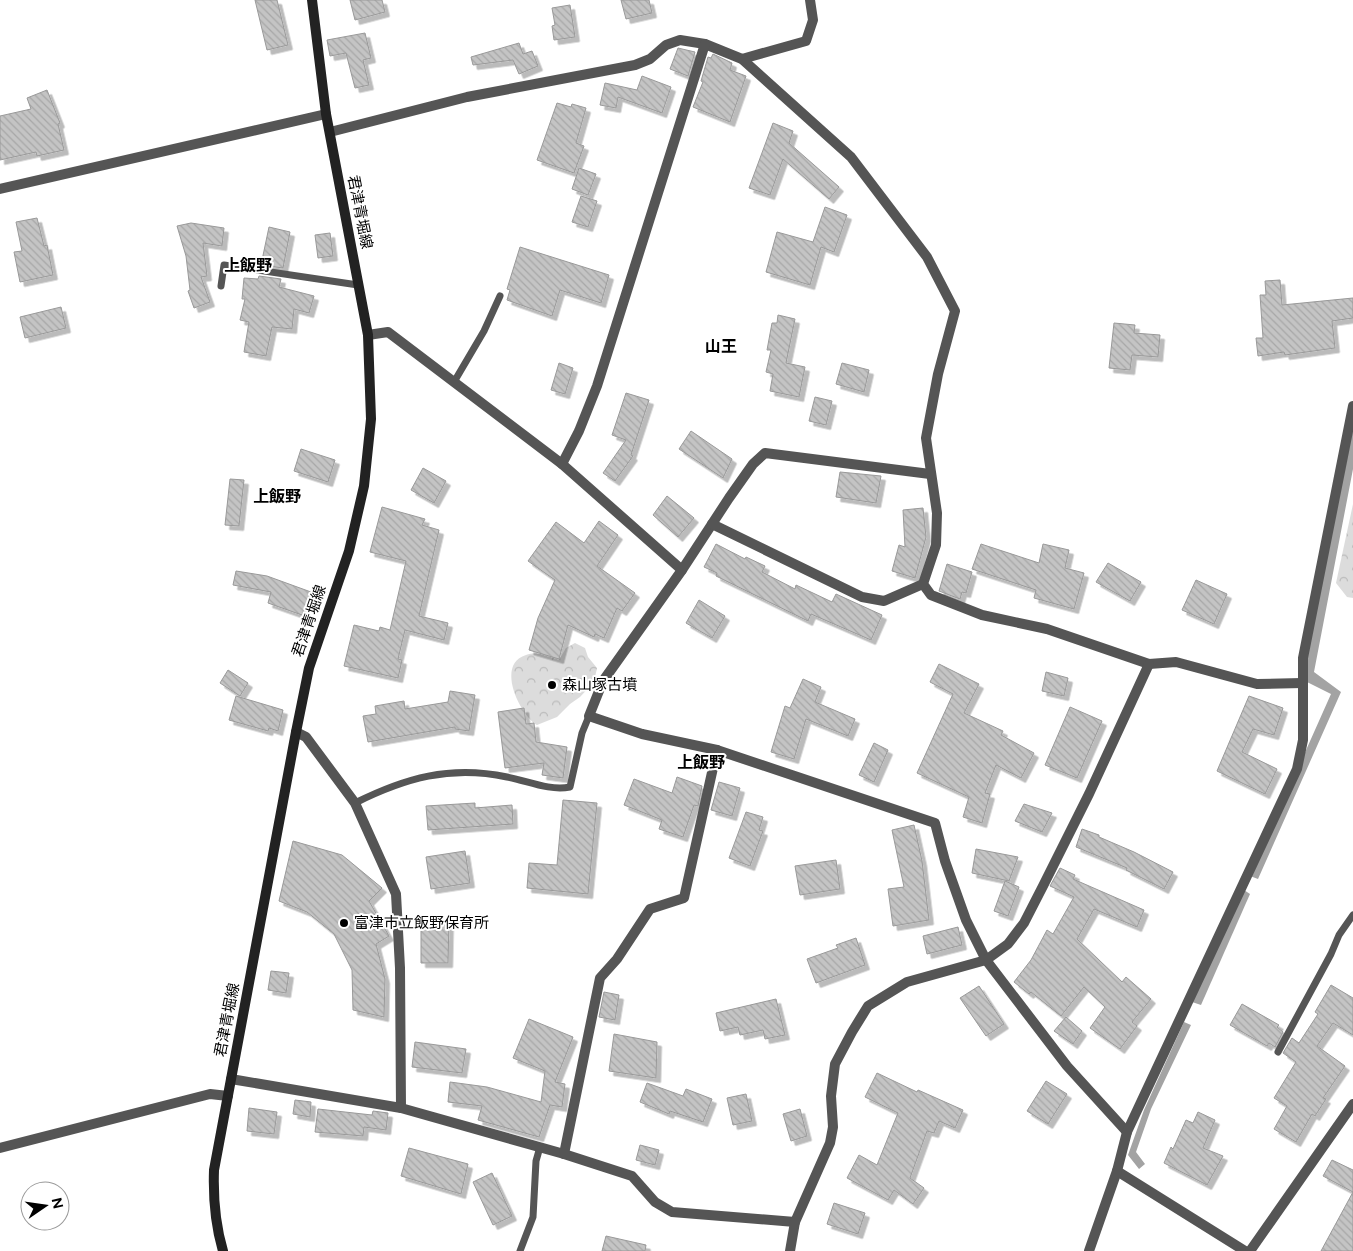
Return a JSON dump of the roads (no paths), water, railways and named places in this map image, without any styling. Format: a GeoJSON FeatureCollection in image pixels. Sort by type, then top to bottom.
{"type":"FeatureCollection","features":[{"type":"Feature","properties":{"kind":"main road","name":"君津青堀線"},"geometry":{"type":"LineString","coordinates":[[224,1251],[217,1230],[213,1200],[214,1170],[309,668],[349,551],[364,486],[371,419],[368,335],[326,114],[312,0]]}},
{"type":"Feature","properties":{"kind":"street"},"geometry":{"type":"LineString","coordinates":[[742,59],[806,41],[813,20],[810,0]]}},
{"type":"Feature","properties":{"kind":"street"},"geometry":{"type":"LineString","coordinates":[[330,132],[467,97],[635,65],[650,60],[666,45],[680,40],[705,44],[742,59],[851,157],[927,257],[950,298],[955,311],[938,374],[926,438],[937,513],[936,545],[923,584],[884,601],[862,597],[712,524]]}},
{"type":"Feature","properties":{"kind":"street"},"geometry":{"type":"LineString","coordinates":[[562,464],[580,430],[597,386],[705,44]]}},
{"type":"Feature","properties":{"kind":"street"},"geometry":{"type":"LineString","coordinates":[[0,189],[326,114]]}},
{"type":"Feature","properties":{"kind":"street"},"geometry":{"type":"LineString","coordinates":[[368,335],[388,332],[562,464],[682,570]]}},
{"type":"Feature","properties":{"kind":"street"},"geometry":{"type":"LineString","coordinates":[[1089,1251],[1117,1171],[1127,1132],[1297,769],[1303,740],[1303,658],[1353,406]]}},
{"type":"Feature","properties":{"kind":"street"},"geometry":{"type":"LineString","coordinates":[[930,474],[765,453],[754,464],[603,681],[588,716],[642,734],[717,750],[935,823],[944,861],[966,920],[986,960],[1067,1066],[1127,1132]]}},
{"type":"Feature","properties":{"kind":"street"},"geometry":{"type":"LineString","coordinates":[[923,584],[931,595],[982,615],[1047,629],[1098,649],[1149,664],[1176,662],[1257,684],[1302,683]]}},
{"type":"Feature","properties":{"kind":"street"},"geometry":{"type":"LineString","coordinates":[[790,1251],[795,1222],[830,1143],[833,1127],[831,1096],[835,1064],[868,1006],[907,982],[986,960],[1008,944],[1024,923],[1089,794],[1149,664]]}},
{"type":"Feature","properties":{"kind":"street"},"geometry":{"type":"LineString","coordinates":[[296,732],[306,737],[355,803],[396,894],[400,968],[401,1108]]}},
{"type":"Feature","properties":{"kind":"street"},"geometry":{"type":"LineString","coordinates":[[564,1154],[600,978],[617,958],[650,909],[684,898],[717,750]]}},
{"type":"Feature","properties":{"kind":"street"},"geometry":{"type":"LineString","coordinates":[[232,1078],[401,1108],[564,1154],[632,1176],[655,1202],[672,1212],[795,1222]]}},
{"type":"Feature","properties":{"kind":"street"},"geometry":{"type":"LineString","coordinates":[[0,1148],[210,1094],[228,1096]]}},
{"type":"Feature","properties":{"kind":"street"},"geometry":{"type":"LineString","coordinates":[[1250,1251],[1353,1104]]}},
{"type":"Feature","properties":{"kind":"street"},"geometry":{"type":"LineString","coordinates":[[1117,1171],[1245,1251]]}},
{"type":"Feature","properties":{"kind":"lane"},"geometry":{"type":"LineString","coordinates":[[221,286],[224,265],[358,286]]}},
{"type":"Feature","properties":{"kind":"lane"},"geometry":{"type":"LineString","coordinates":[[454,382],[484,332],[500,296]]}},
{"type":"Feature","properties":{"kind":"lane"},"geometry":{"type":"LineString","coordinates":[[355,803],[403,781],[451,772],[505,777],[560,789],[570,788],[582,733],[588,716]]}},
{"type":"Feature","properties":{"kind":"lane"},"geometry":{"type":"LineString","coordinates":[[1278,1052],[1331,954],[1339,935],[1353,915]]}},
{"type":"Feature","properties":{"kind":"lane"},"geometry":{"type":"LineString","coordinates":[[520,1251],[533,1217],[536,1161],[540,1147]]}},
{"type":"Feature","properties":{"kind":"place","name":"森山塚古墳"},"geometry":{"type":"Point","coordinates":[552,685]}},
{"type":"Feature","properties":{"kind":"place","name":"富津市立飯野保育所"},"geometry":{"type":"Point","coordinates":[344,923]}},
{"type":"Feature","properties":{"kind":"district","name":"上飯野"},"geometry":{"type":"Point","coordinates":[248,265]}},
{"type":"Feature","properties":{"kind":"district","name":"山王"},"geometry":{"type":"Point","coordinates":[721,346]}},
{"type":"Feature","properties":{"kind":"district","name":"上飯野"},"geometry":{"type":"Point","coordinates":[277,496]}},
{"type":"Feature","properties":{"kind":"district","name":"上飯野"},"geometry":{"type":"Point","coordinates":[701,762]}}]}
